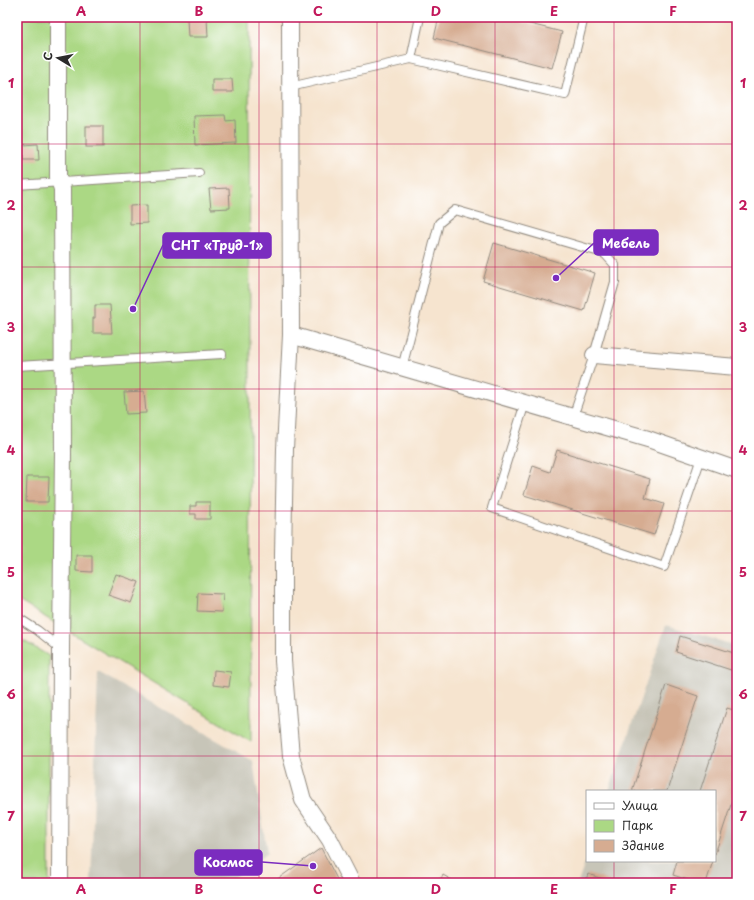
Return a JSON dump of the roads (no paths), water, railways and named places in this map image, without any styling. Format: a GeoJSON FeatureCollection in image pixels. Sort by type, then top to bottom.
{"type":"FeatureCollection","features":[{"type":"Feature","properties":{"kind":"street"},"geometry":{"type":"LineString","coordinates":[[58,17],[58,177],[62,189],[63,363],[60,883]]}},
{"type":"Feature","properties":{"kind":"street"},"geometry":{"type":"LineString","coordinates":[[290,17],[291,335],[285,449],[283,661],[291,756],[303,800],[330,840],[352,883]]}},
{"type":"Feature","properties":{"kind":"street"},"geometry":{"type":"LineString","coordinates":[[291,335],[648,439],[737,470]]}},
{"type":"Feature","properties":{"kind":"street"},"geometry":{"type":"LineString","coordinates":[[594,355],[737,367]]}},
{"type":"Feature","properties":{"kind":"lane"},"geometry":{"type":"LineString","coordinates":[[411,59],[420,17]]}},
{"type":"Feature","properties":{"kind":"lane"},"geometry":{"type":"LineString","coordinates":[[290,87],[411,59],[565,95],[584,17]]}},
{"type":"Feature","properties":{"kind":"lane"},"geometry":{"type":"LineString","coordinates":[[17,185],[199,173]]}},
{"type":"Feature","properties":{"kind":"lane"},"geometry":{"type":"LineString","coordinates":[[402,368],[439,223],[455,210],[605,254],[616,265],[615,282],[594,355],[573,417]]}},
{"type":"Feature","properties":{"kind":"lane"},"geometry":{"type":"LineString","coordinates":[[17,366],[222,354]]}},
{"type":"Feature","properties":{"kind":"lane"},"geometry":{"type":"LineString","coordinates":[[525,403],[492,508],[664,567],[701,458]]}},
{"type":"Feature","properties":{"kind":"lane"},"geometry":{"type":"LineString","coordinates":[[17,617],[37,630],[61,649]]}},
{"type":"Feature","properties":{"kind":"place","name":"Мебель"},"geometry":{"type":"Point","coordinates":[556,278]}},
{"type":"Feature","properties":{"kind":"place","name":"СНТ «Труд-1»"},"geometry":{"type":"Point","coordinates":[133,309]}},
{"type":"Feature","properties":{"kind":"place","name":"Космос"},"geometry":{"type":"Point","coordinates":[313,866]}}]}
